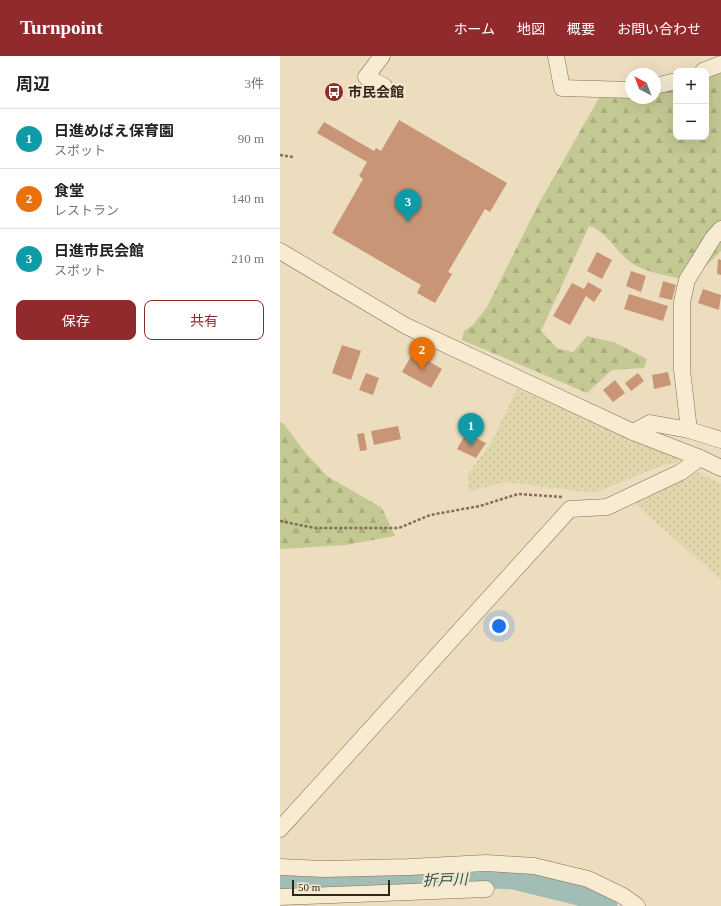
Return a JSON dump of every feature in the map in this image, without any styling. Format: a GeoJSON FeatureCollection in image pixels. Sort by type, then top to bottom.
{"type":"FeatureCollection","features":[{"type":"Feature","properties":{"kind":"street"},"geometry":{"type":"LineString","coordinates":[[382,56],[366,77],[384,86]]}},
{"type":"Feature","properties":{"kind":"street"},"geometry":{"type":"LineString","coordinates":[[556,56],[562,88],[625,90]]}},
{"type":"Feature","properties":{"kind":"street"},"geometry":{"type":"LineString","coordinates":[[709,69],[721,64]]}},
{"type":"Feature","properties":{"kind":"street"},"geometry":{"type":"LineString","coordinates":[[661,85],[673,83]]}},
{"type":"Feature","properties":{"kind":"street"},"geometry":{"type":"LineString","coordinates":[[689,430],[682,370],[682,302],[687,280],[712,238],[721,230]]}},
{"type":"Feature","properties":{"kind":"street"},"geometry":{"type":"LineString","coordinates":[[281,253],[406,326],[633,432],[700,458],[721,468]]}},
{"type":"Feature","properties":{"kind":"street"},"geometry":{"type":"LineString","coordinates":[[633,432],[650,423],[689,430],[721,440]]}},
{"type":"Feature","properties":{"kind":"street"},"geometry":{"type":"LineString","coordinates":[[280,829],[570,509],[607,507],[681,472],[700,458]]}},
{"type":"Feature","properties":{"kind":"street"},"geometry":{"type":"LineString","coordinates":[[280,867],[324,869],[409,868],[486,863],[534,866],[588,879],[623,896],[638,906]]}},
{"type":"Feature","properties":{"kind":"street"},"geometry":{"type":"LineString","coordinates":[[280,897],[486,889]]}},
{"type":"Feature","properties":{"kind":"path"},"geometry":{"type":"LineString","coordinates":[[280,155],[293,157]]}},
{"type":"Feature","properties":{"kind":"path"},"geometry":{"type":"LineString","coordinates":[[280,521],[315,528],[399,528],[430,515],[480,506],[518,494],[570,498]]}},
{"type":"Feature","properties":{"kind":"shaded area"},"geometry":{"type":"Polygon","coordinates":[[[517,389],[682,458],[677,462],[661,466],[594,493],[506,482],[469,491],[468,474],[491,443],[517,389]]]}},
{"type":"Feature","properties":{"kind":"shaded area"},"geometry":{"type":"Polygon","coordinates":[[[694,470],[721,484],[721,580],[632,501],[694,470]]]}},
{"type":"Feature","properties":{"kind":"green space"},"geometry":{"type":"Polygon","coordinates":[[[721,71],[721,251],[691,281],[657,273],[637,266],[624,257],[602,233],[589,226],[541,331],[558,349],[573,352],[587,336],[616,343],[647,359],[644,368],[612,370],[587,393],[462,340],[464,331],[473,325],[487,307],[538,205],[599,98],[625,92],[625,104],[661,104],[661,85],[673,82],[673,140],[709,140],[709,73],[721,71]]]}},
{"type":"Feature","properties":{"kind":"green space"},"geometry":{"type":"Polygon","coordinates":[[[280,422],[284,424],[304,451],[327,476],[382,508],[395,536],[346,545],[280,549],[280,422]]]}},
{"type":"Feature","properties":{"kind":"building"},"geometry":{"type":"Polygon","coordinates":[[[399,120],[507,183],[490,212],[485,209],[448,272],[452,274],[435,303],[417,293],[421,285],[332,233],[363,179],[359,176],[367,162],[317,133],[324,122],[374,151],[376,148],[381,151],[399,120]]]}},
{"type":"Feature","properties":{"kind":"building"},"geometry":{"type":"Polygon","coordinates":[[[597,252],[612,260],[602,279],[587,271],[597,252]]]}},
{"type":"Feature","properties":{"kind":"building"},"geometry":{"type":"Polygon","coordinates":[[[718,259],[721,260],[721,275],[717,274],[718,259]]]}},
{"type":"Feature","properties":{"kind":"building"},"geometry":{"type":"Polygon","coordinates":[[[631,271],[646,276],[641,292],[626,286],[631,271]]]}},
{"type":"Feature","properties":{"kind":"building"},"geometry":{"type":"Polygon","coordinates":[[[663,281],[676,285],[672,300],[659,297],[663,281]]]}},
{"type":"Feature","properties":{"kind":"building"},"geometry":{"type":"Polygon","coordinates":[[[588,282],[602,290],[594,302],[586,296],[570,325],[553,316],[572,283],[584,289],[588,282]]]}},
{"type":"Feature","properties":{"kind":"building"},"geometry":{"type":"Polygon","coordinates":[[[703,289],[721,295],[719,310],[698,303],[703,289]]]}},
{"type":"Feature","properties":{"kind":"building"},"geometry":{"type":"Polygon","coordinates":[[[629,294],[668,306],[663,321],[624,309],[629,294]]]}},
{"type":"Feature","properties":{"kind":"building"},"geometry":{"type":"Polygon","coordinates":[[[342,345],[361,351],[351,380],[332,373],[342,345]]]}},
{"type":"Feature","properties":{"kind":"building"},"geometry":{"type":"Polygon","coordinates":[[[424,352],[433,357],[430,362],[442,369],[431,388],[402,372],[413,353],[420,357],[424,352]]]}},
{"type":"Feature","properties":{"kind":"building"},"geometry":{"type":"Polygon","coordinates":[[[668,372],[671,385],[654,389],[652,375],[668,372]]]}},
{"type":"Feature","properties":{"kind":"building"},"geometry":{"type":"Polygon","coordinates":[[[366,373],[379,378],[373,395],[359,390],[366,373]]]}},
{"type":"Feature","properties":{"kind":"building"},"geometry":{"type":"Polygon","coordinates":[[[638,373],[644,381],[631,391],[625,383],[638,373]]]}},
{"type":"Feature","properties":{"kind":"building"},"geometry":{"type":"Polygon","coordinates":[[[615,380],[625,393],[613,402],[603,390],[615,380]]]}},
{"type":"Feature","properties":{"kind":"building"},"geometry":{"type":"Polygon","coordinates":[[[398,426],[401,439],[374,445],[371,431],[398,426]]]}},
{"type":"Feature","properties":{"kind":"building"},"geometry":{"type":"Polygon","coordinates":[[[364,433],[367,450],[360,451],[357,434],[364,433]]]}},
{"type":"Feature","properties":{"kind":"building"},"geometry":{"type":"Polygon","coordinates":[[[466,433],[486,443],[476,458],[457,449],[466,433]]]}},
{"type":"Feature","properties":{"kind":"waterway","name":"折戸川"},"geometry":{"type":"LineString","coordinates":[[280,885],[434,881],[494,877],[514,878],[587,896],[606,906]]}},
{"type":"Feature","properties":{"kind":"place","name":"市民会館"},"geometry":{"type":"Point","coordinates":[334,92]}},
{"type":"Feature","properties":{"kind":"place","name":"日進市民会館"},"geometry":{"type":"Point","coordinates":[408,222]}},
{"type":"Feature","properties":{"kind":"place","name":"食堂"},"geometry":{"type":"Point","coordinates":[422,370]}},
{"type":"Feature","properties":{"kind":"place","name":"日進めばえ保育園"},"geometry":{"type":"Point","coordinates":[471,446]}}]}
